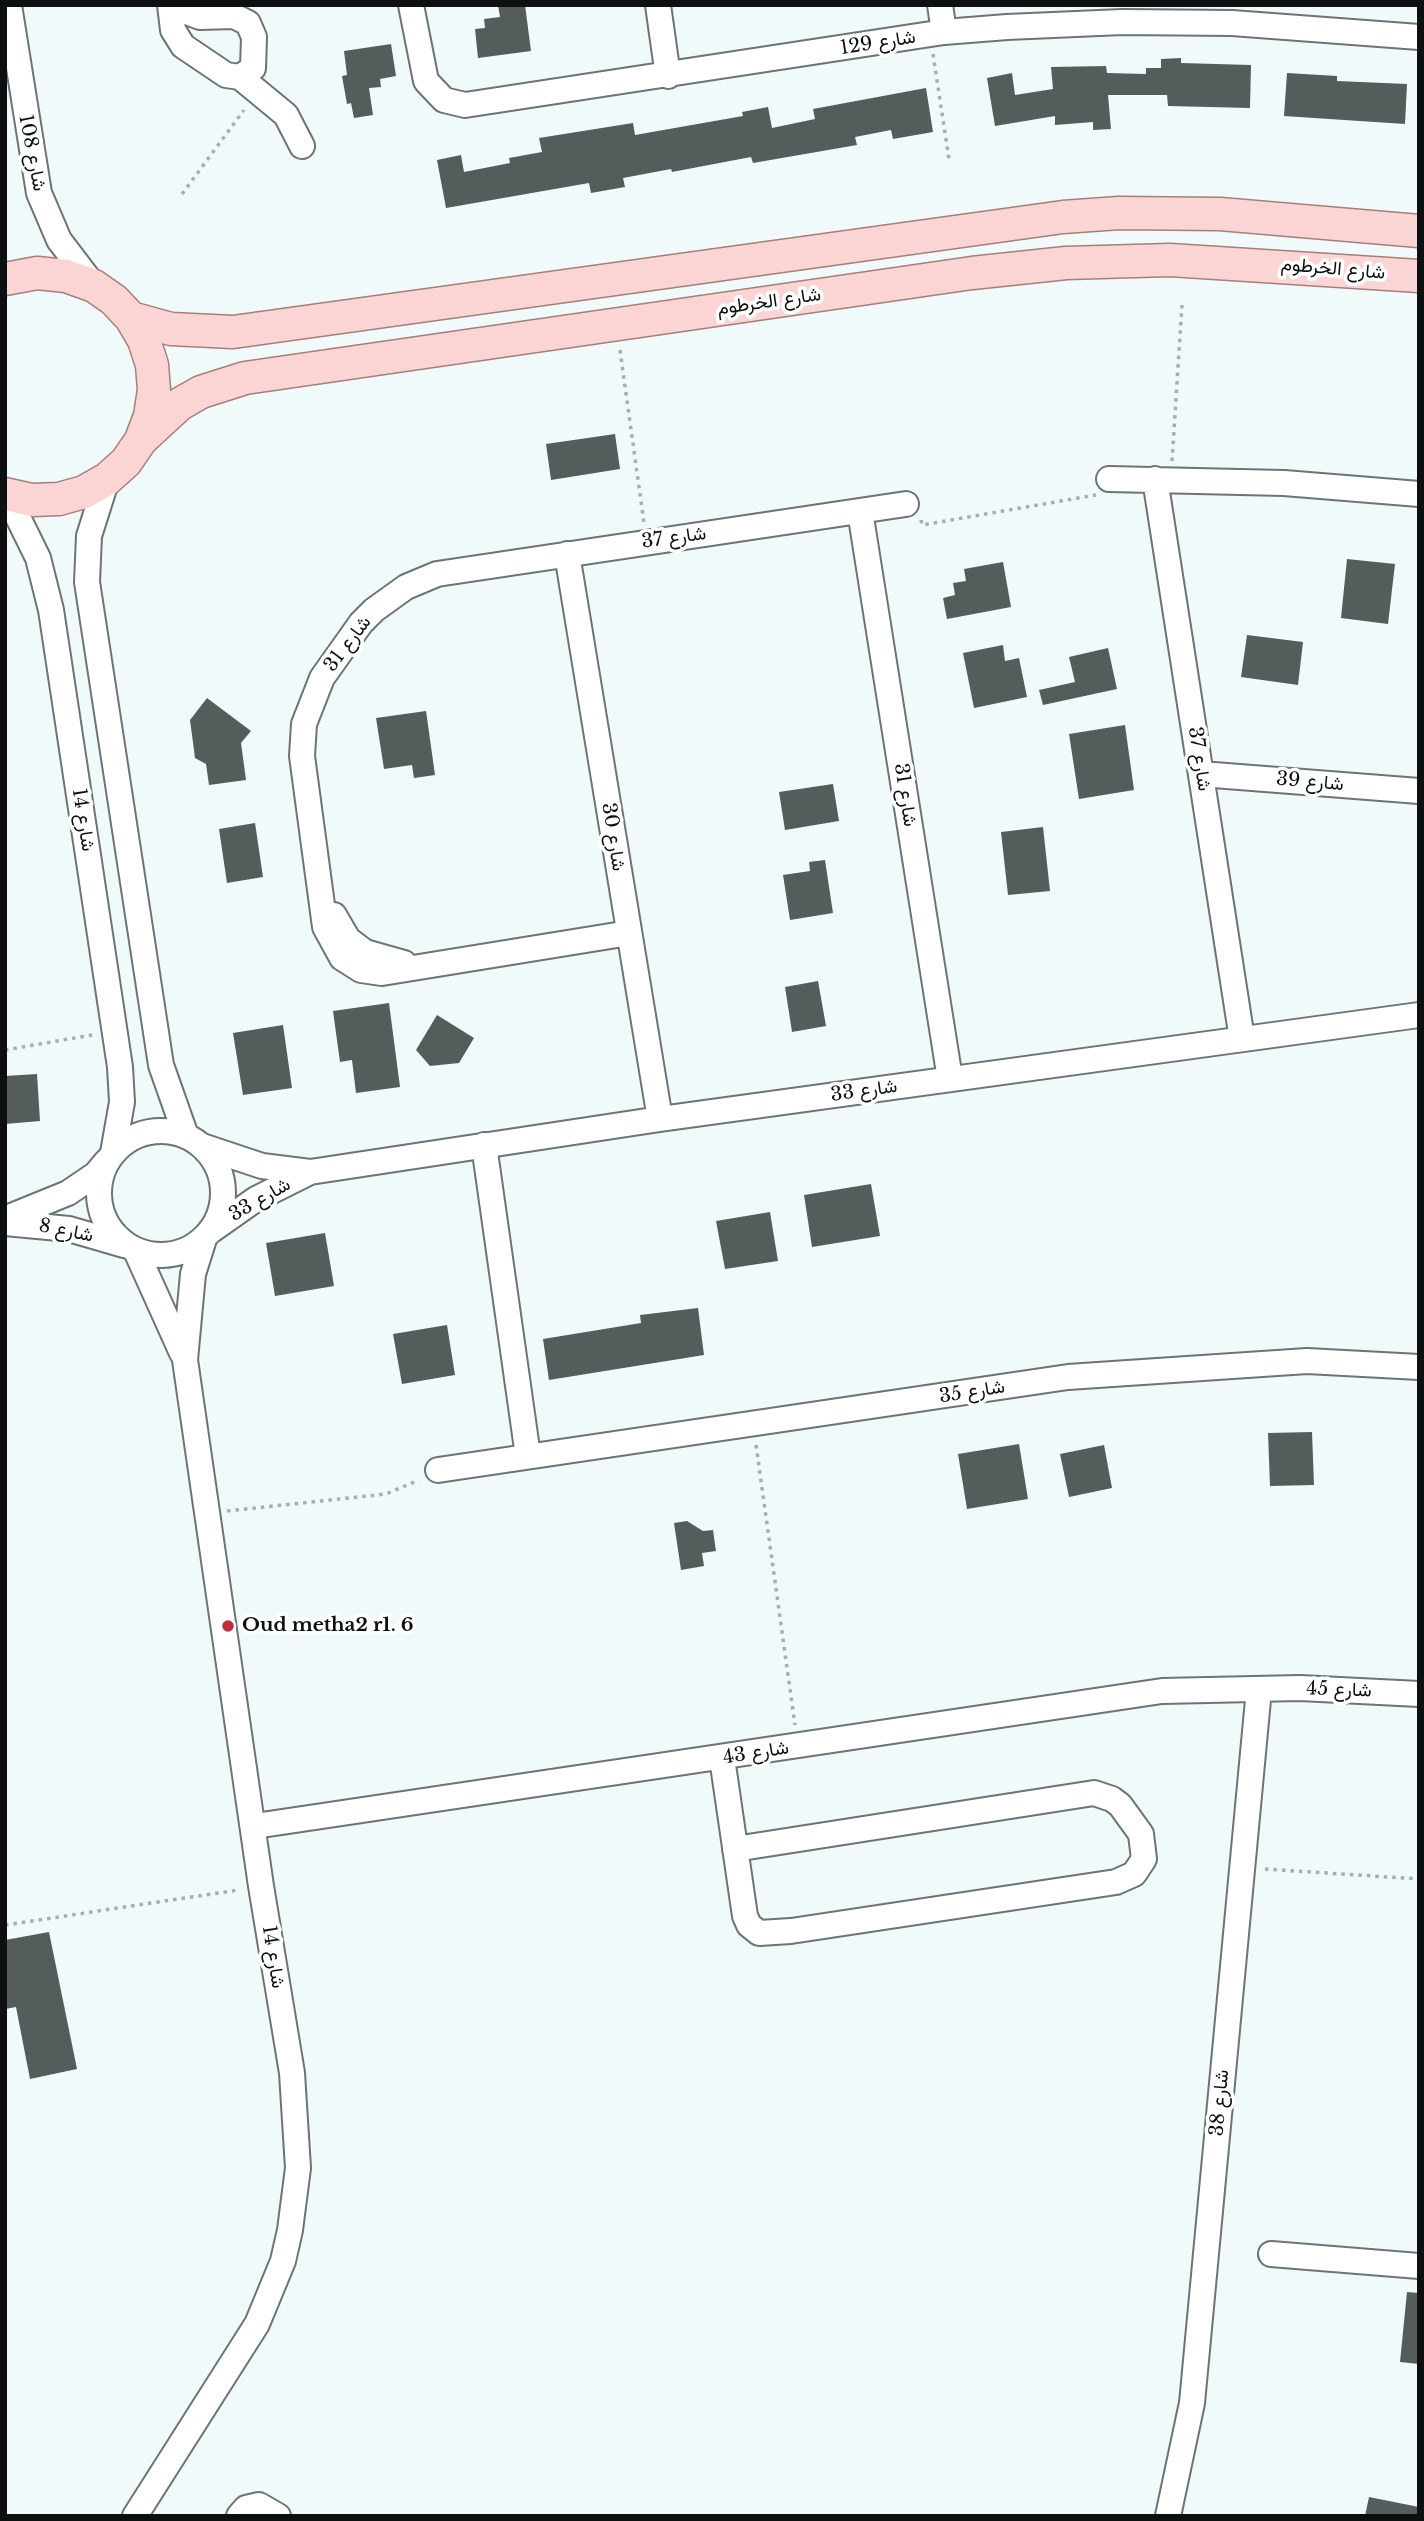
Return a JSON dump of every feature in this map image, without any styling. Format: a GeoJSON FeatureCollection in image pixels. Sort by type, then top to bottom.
{"type":"FeatureCollection","features":[{"type":"Feature","properties":{"kind":"main road"},"geometry":{"type":"LineString","coordinates":[[131,318],[171,329],[233,332],[1063,217],[1119,213],[1220,214],[1419,231]]}},
{"type":"Feature","properties":{"kind":"main road","name":"شارع الخرطوم"},"geometry":{"type":"LineString","coordinates":[[141,440],[180,404],[201,392],[245,378],[972,273],[1066,263],[1227,261],[1419,276]]}},
{"type":"Feature","properties":{"kind":"main road"},"geometry":{"type":"LineString","coordinates":[[5,279],[37,273],[66,276],[94,286],[114,300],[131,318],[144,340],[152,365],[154,390],[150,416],[141,440],[126,462],[107,479],[84,492],[59,499],[32,500],[6,494]]}},
{"type":"Feature","properties":{"kind":"street","name":"شارع 108"},"geometry":{"type":"LineString","coordinates":[[9,5],[39,193],[59,240],[94,286]]}},
{"type":"Feature","properties":{"kind":"street"},"geometry":{"type":"LineString","coordinates":[[170,5],[173,30],[183,46],[226,75],[249,84],[291,121],[302,146]]}},
{"type":"Feature","properties":{"kind":"street"},"geometry":{"type":"LineString","coordinates":[[179,5],[181,10],[200,17],[234,16],[248,23],[254,37],[253,68],[249,84]]}},
{"type":"Feature","properties":{"kind":"street","name":"شارع 129"},"geometry":{"type":"LineString","coordinates":[[411,5],[426,81],[438,96],[455,104],[475,104],[668,76],[937,34],[1186,14],[1419,37]]}},
{"type":"Feature","properties":{"kind":"street"},"geometry":{"type":"LineString","coordinates":[[658,5],[668,76]]}},
{"type":"Feature","properties":{"kind":"street"},"geometry":{"type":"LineString","coordinates":[[937,34],[940,5]]}},
{"type":"Feature","properties":{"kind":"street","name":"شارع 14"},"geometry":{"type":"LineString","coordinates":[[107,479],[89,536],[87,582],[161,1065],[194,1141]]}},
{"type":"Feature","properties":{"kind":"street"},"geometry":{"type":"LineString","coordinates":[[1104,483],[1163,479],[1284,483],[1419,495]]}},
{"type":"Feature","properties":{"kind":"street","name":"شارع 37"},"geometry":{"type":"LineString","coordinates":[[1163,479],[1201,774],[1242,1039]]}},
{"type":"Feature","properties":{"kind":"street","name":"شارع 14"},"geometry":{"type":"LineString","coordinates":[[6,494],[38,558],[51,610],[114,1031],[122,1102],[110,1157]]}},
{"type":"Feature","properties":{"kind":"street","name":"شارع 37"},"geometry":{"type":"LineString","coordinates":[[567,554],[860,511],[913,509]]}},
{"type":"Feature","properties":{"kind":"street","name":"شارع 31"},"geometry":{"type":"LineString","coordinates":[[860,511],[950,1079]]}},
{"type":"Feature","properties":{"kind":"street","name":"شارع 31"},"geometry":{"type":"LineString","coordinates":[[567,554],[436,574],[390,598],[360,623],[322,678],[304,724],[302,756],[319,879],[348,939],[365,952],[379,957],[428,964],[629,933]]}},
{"type":"Feature","properties":{"kind":"street","name":"شارع 30"},"geometry":{"type":"LineString","coordinates":[[567,554],[660,1119]]}},
{"type":"Feature","properties":{"kind":"street","name":"شارع 39"},"geometry":{"type":"LineString","coordinates":[[1201,774],[1419,791]]}},
{"type":"Feature","properties":{"kind":"street","name":"شارع 33"},"geometry":{"type":"LineString","coordinates":[[194,1141],[262,1166],[310,1172],[660,1119],[1419,1015]]}},
{"type":"Feature","properties":{"kind":"street"},"geometry":{"type":"LineString","coordinates":[[163,1131],[194,1141],[214,1160],[221,1177],[223,1196],[220,1214],[207,1235],[189,1249],[172,1255],[153,1255],[131,1248],[112,1232],[103,1216],[99,1197],[100,1179],[110,1157],[139,1134],[163,1131]]}},
{"type":"Feature","properties":{"kind":"street"},"geometry":{"type":"LineString","coordinates":[[484,1145],[528,1456]]}},
{"type":"Feature","properties":{"kind":"street","name":"شارع 8"},"geometry":{"type":"LineString","coordinates":[[5,1221],[68,1193],[96,1174],[110,1157]]}},
{"type":"Feature","properties":{"kind":"street","name":"شارع 33"},"geometry":{"type":"LineString","coordinates":[[207,1235],[256,1199],[310,1172]]}},
{"type":"Feature","properties":{"kind":"street","name":"شارع 8"},"geometry":{"type":"LineString","coordinates":[[5,1221],[45,1224],[131,1248]]}},
{"type":"Feature","properties":{"kind":"street","name":"شارع 14"},"geometry":{"type":"LineString","coordinates":[[135,2516],[257,2324],[271,2293],[290,2230],[298,2168],[297,2124],[185,1360],[190,1296],[207,1235]]}},
{"type":"Feature","properties":{"kind":"street","name":"شارع 14"},"geometry":{"type":"LineString","coordinates":[[131,1248],[185,1360]]}},
{"type":"Feature","properties":{"kind":"street","name":"شارع 35"},"geometry":{"type":"LineString","coordinates":[[438,1470],[1068,1377],[1307,1361],[1419,1367]]}},
{"type":"Feature","properties":{"kind":"street","name":"شارع 43"},"geometry":{"type":"LineString","coordinates":[[255,1826],[1123,1696],[1206,1689],[1259,1689]]}},
{"type":"Feature","properties":{"kind":"street","name":"شارع 45"},"geometry":{"type":"LineString","coordinates":[[1259,1689],[1342,1689],[1419,1695]]}},
{"type":"Feature","properties":{"kind":"street","name":"شارع 38"},"geometry":{"type":"LineString","coordinates":[[1168,2516],[1192,2403],[1259,1689]]}},
{"type":"Feature","properties":{"kind":"street"},"geometry":{"type":"LineString","coordinates":[[722,1758],[735,1849],[746,1921],[753,1929],[766,1934],[1116,1882],[1126,1879],[1140,1867],[1144,1859],[1140,1834],[1112,1799],[1102,1794],[1083,1793],[735,1849]]}},
{"type":"Feature","properties":{"kind":"street"},"geometry":{"type":"LineString","coordinates":[[1270,2254],[1419,2266]]}},
{"type":"Feature","properties":{"kind":"street"},"geometry":{"type":"LineString","coordinates":[[239,2516],[246,2508],[259,2505],[278,2516]]}},
{"type":"Feature","properties":{"kind":"path"},"geometry":{"type":"LineString","coordinates":[[937,34],[949,159]]}},
{"type":"Feature","properties":{"kind":"path"},"geometry":{"type":"LineString","coordinates":[[182,194],[249,84]]}},
{"type":"Feature","properties":{"kind":"path"},"geometry":{"type":"LineString","coordinates":[[1163,479],[1182,306]]}},
{"type":"Feature","properties":{"kind":"path"},"geometry":{"type":"LineString","coordinates":[[616,324],[647,542]]}},
{"type":"Feature","properties":{"kind":"path"},"geometry":{"type":"LineString","coordinates":[[913,509],[922,525],[1099,495],[1104,483]]}},
{"type":"Feature","properties":{"kind":"path"},"geometry":{"type":"LineString","coordinates":[[5,1050],[114,1031]]}},
{"type":"Feature","properties":{"kind":"path"},"geometry":{"type":"LineString","coordinates":[[753,1425],[799,1746]]}},
{"type":"Feature","properties":{"kind":"path"},"geometry":{"type":"LineString","coordinates":[[208,1513],[386,1494],[438,1470]]}},
{"type":"Feature","properties":{"kind":"path"},"geometry":{"type":"LineString","coordinates":[[1242,1867],[1419,1879]]}},
{"type":"Feature","properties":{"kind":"path"},"geometry":{"type":"LineString","coordinates":[[5,1925],[261,1886]]}},
{"type":"Feature","properties":{"kind":"building"},"geometry":{"type":"Polygon","coordinates":[[[498,5],[525,5],[531,51],[478,58],[475,29],[485,28],[484,19],[500,17],[498,5]]]}},
{"type":"Feature","properties":{"kind":"building"},"geometry":{"type":"Polygon","coordinates":[[[391,44],[396,76],[380,79],[381,87],[369,88],[373,115],[354,118],[351,103],[347,104],[342,76],[347,75],[344,51],[391,44]]]}},
{"type":"Feature","properties":{"kind":"building"},"geometry":{"type":"Polygon","coordinates":[[[1181,58],[1181,63],[1251,65],[1250,108],[1168,106],[1167,95],[1108,95],[1111,129],[1093,130],[1093,122],[1055,125],[1055,116],[995,126],[987,78],[1012,73],[1015,95],[1053,89],[1051,67],[1106,66],[1107,73],[1146,74],[1146,68],[1161,68],[1161,59],[1181,58]]]}},
{"type":"Feature","properties":{"kind":"building"},"geometry":{"type":"Polygon","coordinates":[[[1287,73],[1337,76],[1337,81],[1407,84],[1405,124],[1284,116],[1287,73]]]}},
{"type":"Feature","properties":{"kind":"building"},"geometry":{"type":"Polygon","coordinates":[[[926,88],[933,132],[893,139],[891,130],[855,137],[857,145],[753,163],[751,157],[623,178],[625,187],[591,193],[589,183],[446,208],[437,160],[461,155],[464,172],[510,163],[509,158],[542,152],[539,138],[633,123],[635,135],[743,116],[742,112],[768,107],[772,128],[815,119],[813,109],[926,88]]]}},
{"type":"Feature","properties":{"kind":"building"},"geometry":{"type":"Polygon","coordinates":[[[615,434],[620,469],[551,480],[546,444],[615,434]]]}},
{"type":"Feature","properties":{"kind":"building"},"geometry":{"type":"Polygon","coordinates":[[[1347,559],[1395,564],[1388,624],[1341,618],[1347,559]]]}},
{"type":"Feature","properties":{"kind":"building"},"geometry":{"type":"Polygon","coordinates":[[[1003,562],[1011,607],[947,619],[943,598],[955,595],[953,583],[966,581],[964,569],[1003,562]]]}},
{"type":"Feature","properties":{"kind":"building"},"geometry":{"type":"Polygon","coordinates":[[[1247,635],[1303,642],[1298,685],[1241,677],[1247,635]]]}},
{"type":"Feature","properties":{"kind":"building"},"geometry":{"type":"Polygon","coordinates":[[[1003,645],[1005,661],[1019,658],[1027,697],[974,708],[963,653],[1003,645]]]}},
{"type":"Feature","properties":{"kind":"building"},"geometry":{"type":"Polygon","coordinates":[[[1108,648],[1117,689],[1043,705],[1039,690],[1075,682],[1069,657],[1108,648]]]}},
{"type":"Feature","properties":{"kind":"building"},"geometry":{"type":"Polygon","coordinates":[[[207,698],[251,731],[241,743],[246,780],[209,785],[206,764],[195,758],[190,720],[207,698]]]}},
{"type":"Feature","properties":{"kind":"building"},"geometry":{"type":"Polygon","coordinates":[[[426,711],[435,775],[414,778],[412,765],[384,769],[376,718],[426,711]]]}},
{"type":"Feature","properties":{"kind":"building"},"geometry":{"type":"Polygon","coordinates":[[[1125,725],[1134,790],[1079,799],[1069,734],[1125,725]]]}},
{"type":"Feature","properties":{"kind":"building"},"geometry":{"type":"Polygon","coordinates":[[[833,784],[839,821],[785,830],[779,792],[833,784]]]}},
{"type":"Feature","properties":{"kind":"building"},"geometry":{"type":"Polygon","coordinates":[[[255,823],[263,877],[227,883],[219,829],[255,823]]]}},
{"type":"Feature","properties":{"kind":"building"},"geometry":{"type":"Polygon","coordinates":[[[1043,827],[1050,891],[1008,895],[1001,832],[1043,827]]]}},
{"type":"Feature","properties":{"kind":"building"},"geometry":{"type":"Polygon","coordinates":[[[825,860],[833,913],[790,920],[783,875],[810,871],[809,862],[825,860]]]}},
{"type":"Feature","properties":{"kind":"building"},"geometry":{"type":"Polygon","coordinates":[[[818,981],[826,1026],[792,1032],[785,987],[818,981]]]}},
{"type":"Feature","properties":{"kind":"building"},"geometry":{"type":"Polygon","coordinates":[[[389,1003],[400,1087],[356,1093],[352,1060],[340,1062],[333,1011],[389,1003]]]}},
{"type":"Feature","properties":{"kind":"building"},"geometry":{"type":"Polygon","coordinates":[[[437,1015],[474,1038],[459,1063],[430,1066],[416,1050],[437,1015]]]}},
{"type":"Feature","properties":{"kind":"building"},"geometry":{"type":"Polygon","coordinates":[[[283,1025],[292,1088],[243,1095],[233,1033],[283,1025]]]}},
{"type":"Feature","properties":{"kind":"building"},"geometry":{"type":"Polygon","coordinates":[[[37,1074],[40,1121],[5,1124],[5,1076],[37,1074]]]}},
{"type":"Feature","properties":{"kind":"building"},"geometry":{"type":"Polygon","coordinates":[[[871,1184],[880,1236],[812,1247],[804,1195],[871,1184]]]}},
{"type":"Feature","properties":{"kind":"building"},"geometry":{"type":"Polygon","coordinates":[[[770,1212],[778,1261],[725,1269],[716,1221],[770,1212]]]}},
{"type":"Feature","properties":{"kind":"building"},"geometry":{"type":"Polygon","coordinates":[[[325,1233],[334,1286],[275,1296],[266,1243],[325,1233]]]}},
{"type":"Feature","properties":{"kind":"building"},"geometry":{"type":"Polygon","coordinates":[[[698,1308],[704,1355],[549,1380],[543,1339],[641,1323],[640,1315],[698,1308]]]}},
{"type":"Feature","properties":{"kind":"building"},"geometry":{"type":"Polygon","coordinates":[[[447,1325],[455,1375],[402,1384],[393,1334],[447,1325]]]}},
{"type":"Feature","properties":{"kind":"building"},"geometry":{"type":"Polygon","coordinates":[[[1312,1432],[1314,1485],[1270,1486],[1268,1433],[1312,1432]]]}},
{"type":"Feature","properties":{"kind":"building"},"geometry":{"type":"Polygon","coordinates":[[[1019,1444],[1028,1499],[967,1509],[958,1454],[1019,1444]]]}},
{"type":"Feature","properties":{"kind":"building"},"geometry":{"type":"Polygon","coordinates":[[[1104,1445],[1112,1488],[1069,1497],[1060,1454],[1104,1445]]]}},
{"type":"Feature","properties":{"kind":"building"},"geometry":{"type":"Polygon","coordinates":[[[687,1521],[703,1531],[713,1530],[716,1551],[702,1553],[704,1566],[681,1570],[674,1523],[687,1521]]]}},
{"type":"Feature","properties":{"kind":"building"},"geometry":{"type":"Polygon","coordinates":[[[49,1932],[77,2069],[30,2079],[16,2007],[5,2009],[5,1940],[49,1932]]]}},
{"type":"Feature","properties":{"kind":"building"},"geometry":{"type":"Polygon","coordinates":[[[1407,2292],[1419,2293],[1419,2364],[1400,2362],[1407,2292]]]}},
{"type":"Feature","properties":{"kind":"building"},"geometry":{"type":"Polygon","coordinates":[[[1369,2497],[1419,2507],[1419,2516],[1365,2516],[1369,2497]]]}},
{"type":"Feature","properties":{"kind":"place","name":"Oud metha2 r1. 6"},"geometry":{"type":"Point","coordinates":[228,1626]}}]}
